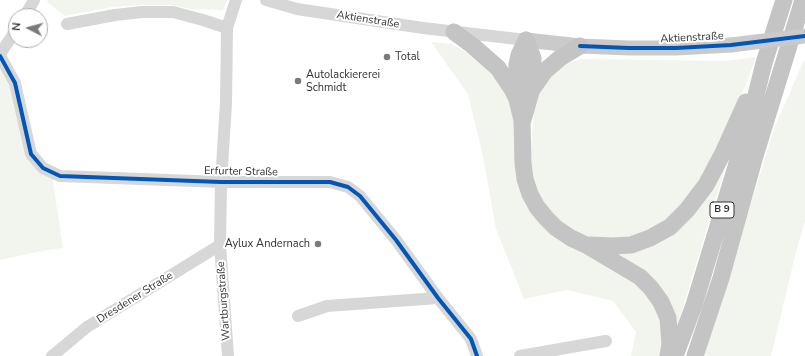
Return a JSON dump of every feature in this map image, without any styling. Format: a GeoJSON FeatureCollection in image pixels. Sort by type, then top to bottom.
{"type":"FeatureCollection","features":[{"type":"Feature","properties":{"kind":"highway","name":"B 9"},"geometry":{"type":"LineString","coordinates":[[675,356],[694,305],[746,135],[764,63],[784,0]]}},
{"type":"Feature","properties":{"kind":"highway","name":"B 9"},"geometry":{"type":"LineString","coordinates":[[695,356],[721,278],[755,156],[800,31],[803,0]]}},
{"type":"Feature","properties":{"kind":"highway"},"geometry":{"type":"LineString","coordinates":[[800,31],[805,7]]}},
{"type":"Feature","properties":{"kind":"highway"},"geometry":{"type":"LineString","coordinates":[[454,32],[498,68],[512,89],[524,96]]}},
{"type":"Feature","properties":{"kind":"highway"},"geometry":{"type":"LineString","coordinates":[[526,40],[519,55],[517,64],[524,96],[522,120],[523,163],[525,179],[530,194],[537,207],[556,228],[640,277],[651,288],[661,302],[668,318],[670,344],[668,356]]}},
{"type":"Feature","properties":{"kind":"highway"},"geometry":{"type":"LineString","coordinates":[[524,96],[545,71],[560,58],[580,46]]}},
{"type":"Feature","properties":{"kind":"highway"},"geometry":{"type":"LineString","coordinates":[[586,245],[631,245],[650,238],[670,227],[687,210],[706,185],[723,153],[764,63]]}},
{"type":"Feature","properties":{"kind":"main road","name":"Aktienstraße"},"geometry":{"type":"LineString","coordinates":[[526,40],[580,46],[676,48],[731,45],[800,31]]}},
{"type":"Feature","properties":{"kind":"street"},"geometry":{"type":"LineString","coordinates":[[67,24],[115,14],[173,12],[228,28],[236,0]]}},
{"type":"Feature","properties":{"kind":"street","name":"Aktienstraße"},"geometry":{"type":"LineString","coordinates":[[266,0],[297,9],[454,32],[526,40]]}},
{"type":"Feature","properties":{"kind":"street","name":"Wartburgstraße"},"geometry":{"type":"LineString","coordinates":[[228,28],[226,103],[221,182],[220,245],[228,356]]}},
{"type":"Feature","properties":{"kind":"street"},"geometry":{"type":"LineString","coordinates":[[0,55],[8,42]]}},
{"type":"Feature","properties":{"kind":"street","name":"Erfurter Straße"},"geometry":{"type":"LineString","coordinates":[[0,55],[15,83],[31,154],[43,168],[60,176],[221,182],[330,182],[348,187],[360,196],[396,240],[471,340],[476,356]]}},
{"type":"Feature","properties":{"kind":"street","name":"Dresdener Straße"},"geometry":{"type":"LineString","coordinates":[[52,356],[87,328],[220,245]]}},
{"type":"Feature","properties":{"kind":"street"},"geometry":{"type":"LineString","coordinates":[[298,316],[327,306],[438,298]]}},
{"type":"Feature","properties":{"kind":"street"},"geometry":{"type":"LineString","coordinates":[[520,356],[606,341]]}},
{"type":"Feature","properties":{"kind":"shaded area"},"geometry":{"type":"Polygon","coordinates":[[[48,0],[227,0],[223,10],[190,9],[171,5],[140,5],[112,7],[65,16],[47,2],[48,0]]]}},
{"type":"Feature","properties":{"kind":"shaded area"},"geometry":{"type":"Polygon","coordinates":[[[431,42],[452,44],[482,61],[499,79],[513,104],[528,203],[636,281],[662,315],[663,356],[631,356],[636,332],[613,301],[567,290],[524,299],[496,229],[483,156],[468,94],[431,42]]]}},
{"type":"Feature","properties":{"kind":"shaded area"},"geometry":{"type":"Polygon","coordinates":[[[756,57],[722,148],[703,182],[667,223],[634,239],[596,241],[576,233],[558,222],[545,206],[535,186],[530,163],[534,112],[538,93],[548,76],[563,64],[582,59],[725,61],[756,57]]]}},
{"type":"Feature","properties":{"kind":"shaded area"},"geometry":{"type":"Polygon","coordinates":[[[805,61],[805,221],[771,356],[704,356],[774,129],[803,62],[805,61]]]}},
{"type":"Feature","properties":{"kind":"shaded area"},"geometry":{"type":"Polygon","coordinates":[[[2,68],[12,84],[28,156],[52,175],[63,248],[0,260],[0,69],[2,68]]]}},
{"type":"Feature","properties":{"kind":"shaded area"},"geometry":{"type":"Polygon","coordinates":[[[726,165],[677,327],[609,250],[642,246],[726,165]]]}},
{"type":"Feature","properties":{"kind":"cycle path"},"geometry":{"type":"LineString","coordinates":[[580,46],[676,48],[731,45],[805,36]]}},
{"type":"Feature","properties":{"kind":"cycle path"},"geometry":{"type":"LineString","coordinates":[[0,56],[15,83],[31,154],[43,168],[60,176],[221,182],[330,182],[348,187],[360,196],[396,240],[438,298],[471,339],[477,356]]}},
{"type":"Feature","properties":{"kind":"place","name":"Total"},"geometry":{"type":"Point","coordinates":[387,57]}},
{"type":"Feature","properties":{"kind":"place","name":"Autolackiererei Schmidt"},"geometry":{"type":"Point","coordinates":[298,81]}},
{"type":"Feature","properties":{"kind":"place","name":"Aylux Andernach"},"geometry":{"type":"Point","coordinates":[318,244]}}]}
